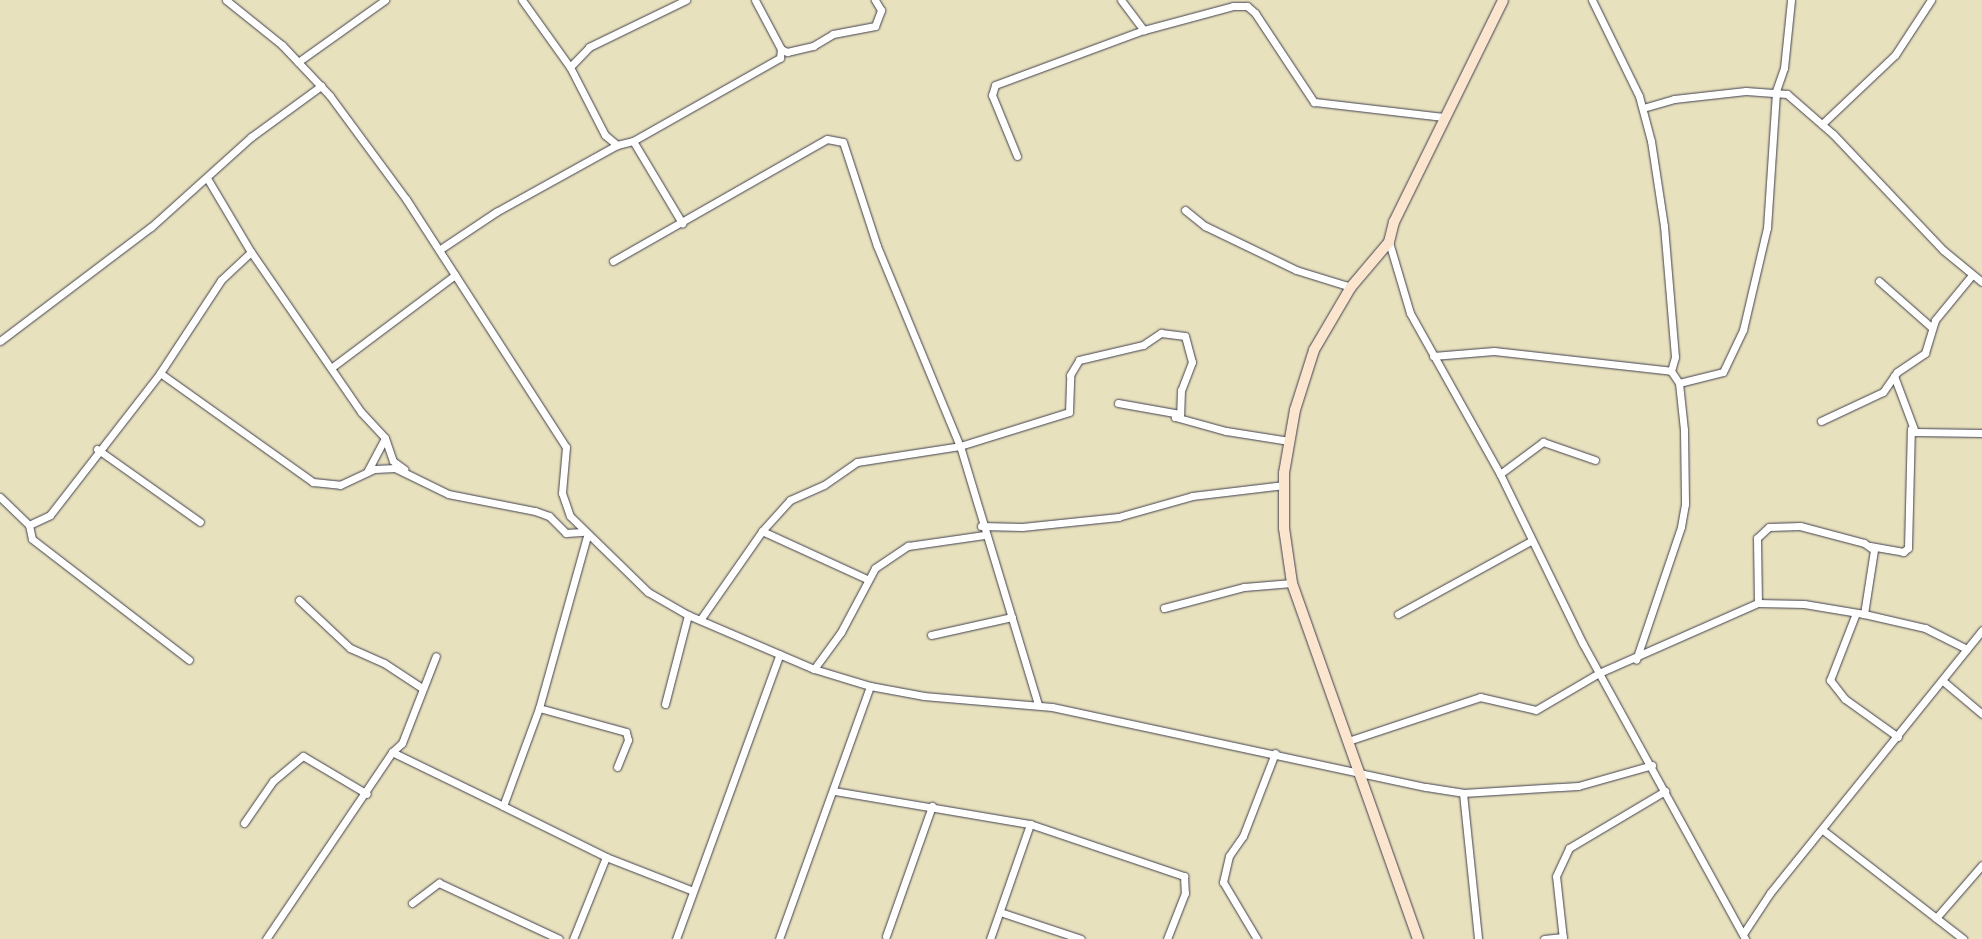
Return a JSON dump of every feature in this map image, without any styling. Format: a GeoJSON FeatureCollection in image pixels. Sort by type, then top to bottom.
{"type":"FeatureCollection","features":[{"type":"Feature","properties":{"kind":"street"},"geometry":{"type":"LineString","coordinates":[[226,0],[298,62],[321,86],[373,150],[566,447],[563,504],[584,534],[648,592],[688,615],[814,669],[870,686],[924,696],[1038,705],[1360,770],[1395,782],[1463,793],[1578,786],[1652,765]]}},
{"type":"Feature","properties":{"kind":"street"},"geometry":{"type":"LineString","coordinates":[[298,62],[385,0]]}},
{"type":"Feature","properties":{"kind":"street"},"geometry":{"type":"LineString","coordinates":[[522,0],[570,67],[605,135],[617,145]]}},
{"type":"Feature","properties":{"kind":"street"},"geometry":{"type":"LineString","coordinates":[[570,67],[589,47],[686,0]]}},
{"type":"Feature","properties":{"kind":"street"},"geometry":{"type":"LineString","coordinates":[[439,250],[496,212],[617,145],[633,141],[780,58],[781,49],[755,0]]}},
{"type":"Feature","properties":{"kind":"street"},"geometry":{"type":"LineString","coordinates":[[781,49],[787,52],[813,46],[826,37],[875,26],[881,10],[875,0]]}},
{"type":"Feature","properties":{"kind":"street"},"geometry":{"type":"LineString","coordinates":[[1121,0],[1144,30]]}},
{"type":"Feature","properties":{"kind":"street"},"geometry":{"type":"LineString","coordinates":[[1418,939],[1350,740],[1292,583],[1284,484],[1289,441],[1314,350],[1351,287],[1389,242],[1394,222],[1503,0]]}},
{"type":"Feature","properties":{"kind":"street"},"geometry":{"type":"LineString","coordinates":[[1592,0],[1643,108],[1661,202],[1675,358],[1671,372]]}},
{"type":"Feature","properties":{"kind":"street"},"geometry":{"type":"LineString","coordinates":[[1679,383],[1723,372],[1743,330],[1767,228],[1776,91],[1784,68],[1790,0]]}},
{"type":"Feature","properties":{"kind":"street"},"geometry":{"type":"LineString","coordinates":[[1822,124],[1895,55],[1931,0]]}},
{"type":"Feature","properties":{"kind":"street"},"geometry":{"type":"LineString","coordinates":[[1017,156],[992,95],[995,84],[1144,30],[1247,6],[1314,102],[1444,117]]}},
{"type":"Feature","properties":{"kind":"street"},"geometry":{"type":"LineString","coordinates":[[0,341],[151,227],[251,137],[321,86]]}},
{"type":"Feature","properties":{"kind":"street"},"geometry":{"type":"LineString","coordinates":[[1643,108],[1674,99],[1776,91],[1787,94],[1822,124],[1972,275],[1982,282]]}},
{"type":"Feature","properties":{"kind":"street"},"geometry":{"type":"LineString","coordinates":[[613,261],[827,139],[843,142],[877,246],[960,446],[981,526],[1012,617],[1038,705]]}},
{"type":"Feature","properties":{"kind":"street"},"geometry":{"type":"LineString","coordinates":[[633,141],[682,223]]}},
{"type":"Feature","properties":{"kind":"street"},"geometry":{"type":"LineString","coordinates":[[207,178],[251,252],[331,368],[385,438],[393,461],[406,471],[448,494],[535,511],[549,516],[566,533],[584,534]]}},
{"type":"Feature","properties":{"kind":"street"},"geometry":{"type":"LineString","coordinates":[[1185,210],[1205,226],[1296,270],[1351,287]]}},
{"type":"Feature","properties":{"kind":"street"},"geometry":{"type":"LineString","coordinates":[[1389,242],[1410,314],[1500,474],[1531,541],[1599,673],[1652,765],[1744,936]]}},
{"type":"Feature","properties":{"kind":"street"},"geometry":{"type":"LineString","coordinates":[[29,525],[50,515],[97,449],[160,373],[221,280],[251,252]]}},
{"type":"Feature","properties":{"kind":"street"},"geometry":{"type":"LineString","coordinates":[[331,368],[455,275]]}},
{"type":"Feature","properties":{"kind":"street"},"geometry":{"type":"LineString","coordinates":[[1821,421],[1883,392],[1894,376],[1928,350],[1931,327],[1972,275]]}},
{"type":"Feature","properties":{"kind":"street"},"geometry":{"type":"LineString","coordinates":[[1879,281],[1931,327]]}},
{"type":"Feature","properties":{"kind":"street"},"geometry":{"type":"LineString","coordinates":[[700,620],[762,531],[790,500],[824,485],[857,462],[960,446],[1069,412],[1069,380],[1077,362],[1143,346],[1161,333],[1185,336],[1191,347],[1191,370],[1181,390],[1180,414]]}},
{"type":"Feature","properties":{"kind":"street"},"geometry":{"type":"LineString","coordinates":[[1433,356],[1494,351],[1671,372],[1679,383],[1685,504],[1636,660]]}},
{"type":"Feature","properties":{"kind":"street"},"geometry":{"type":"LineString","coordinates":[[160,373],[305,478],[340,485],[367,472],[384,468],[406,471]]}},
{"type":"Feature","properties":{"kind":"street"},"geometry":{"type":"LineString","coordinates":[[1758,604],[1755,548],[1760,532],[1769,527],[1800,526],[1870,546],[1902,552],[1908,548],[1911,428],[1894,376]]}},
{"type":"Feature","properties":{"kind":"street"},"geometry":{"type":"LineString","coordinates":[[1118,402],[1180,414]]}},
{"type":"Feature","properties":{"kind":"street"},"geometry":{"type":"LineString","coordinates":[[1180,414],[1174,417],[1226,431],[1289,441]]}},
{"type":"Feature","properties":{"kind":"street"},"geometry":{"type":"LineString","coordinates":[[1911,428],[1921,434],[1982,433]]}},
{"type":"Feature","properties":{"kind":"street"},"geometry":{"type":"LineString","coordinates":[[367,472],[385,438]]}},
{"type":"Feature","properties":{"kind":"street"},"geometry":{"type":"LineString","coordinates":[[1500,474],[1543,442],[1596,460]]}},
{"type":"Feature","properties":{"kind":"street"},"geometry":{"type":"LineString","coordinates":[[97,449],[200,522]]}},
{"type":"Feature","properties":{"kind":"street"},"geometry":{"type":"LineString","coordinates":[[981,526],[1029,527],[1118,516],[1192,496],[1284,484]]}},
{"type":"Feature","properties":{"kind":"street"},"geometry":{"type":"LineString","coordinates":[[0,497],[29,525],[32,539],[189,660]]}},
{"type":"Feature","properties":{"kind":"street"},"geometry":{"type":"LineString","coordinates":[[762,531],[867,578]]}},
{"type":"Feature","properties":{"kind":"street"},"geometry":{"type":"LineString","coordinates":[[503,806],[539,708],[584,534]]}},
{"type":"Feature","properties":{"kind":"street"},"geometry":{"type":"LineString","coordinates":[[814,669],[840,632],[867,578],[908,546],[984,535]]}},
{"type":"Feature","properties":{"kind":"street"},"geometry":{"type":"LineString","coordinates":[[1398,614],[1531,541]]}},
{"type":"Feature","properties":{"kind":"street"},"geometry":{"type":"LineString","coordinates":[[1870,546],[1874,555],[1860,614],[1830,680],[1845,699],[1898,737]]}},
{"type":"Feature","properties":{"kind":"street"},"geometry":{"type":"LineString","coordinates":[[1164,608],[1244,587],[1292,583]]}},
{"type":"Feature","properties":{"kind":"street"},"geometry":{"type":"LineString","coordinates":[[299,600],[350,648],[384,663],[422,688]]}},
{"type":"Feature","properties":{"kind":"street"},"geometry":{"type":"LineString","coordinates":[[1350,740],[1480,697],[1536,710],[1599,673],[1636,660],[1758,604],[1804,604],[1860,614],[1925,628],[1967,649]]}},
{"type":"Feature","properties":{"kind":"street"},"geometry":{"type":"LineString","coordinates":[[665,704],[688,615]]}},
{"type":"Feature","properties":{"kind":"street"},"geometry":{"type":"LineString","coordinates":[[931,636],[1012,617]]}},
{"type":"Feature","properties":{"kind":"street"},"geometry":{"type":"LineString","coordinates":[[1744,936],[1765,899],[1824,831],[1982,630]]}},
{"type":"Feature","properties":{"kind":"street"},"geometry":{"type":"LineString","coordinates":[[676,939],[780,654]]}},
{"type":"Feature","properties":{"kind":"street"},"geometry":{"type":"LineString","coordinates":[[266,939],[367,794],[392,752],[402,743],[436,656]]}},
{"type":"Feature","properties":{"kind":"street"},"geometry":{"type":"LineString","coordinates":[[1943,680],[1982,714]]}},
{"type":"Feature","properties":{"kind":"street"},"geometry":{"type":"LineString","coordinates":[[779,939],[834,791],[870,686]]}},
{"type":"Feature","properties":{"kind":"street"},"geometry":{"type":"LineString","coordinates":[[539,708],[626,732],[628,740],[617,767]]}},
{"type":"Feature","properties":{"kind":"street"},"geometry":{"type":"LineString","coordinates":[[392,752],[606,857],[693,891]]}},
{"type":"Feature","properties":{"kind":"street"},"geometry":{"type":"LineString","coordinates":[[1258,939],[1223,882],[1229,856],[1243,836],[1275,753]]}},
{"type":"Feature","properties":{"kind":"street"},"geometry":{"type":"LineString","coordinates":[[244,822],[273,781],[303,756],[367,794]]}},
{"type":"Feature","properties":{"kind":"street"},"geometry":{"type":"LineString","coordinates":[[834,791],[1030,824],[1184,876],[1185,893],[1167,939]]}},
{"type":"Feature","properties":{"kind":"street"},"geometry":{"type":"LineString","coordinates":[[1544,939],[1563,938],[1556,876],[1568,848],[1586,835],[1630,816],[1649,798],[1665,791]]}},
{"type":"Feature","properties":{"kind":"street"},"geometry":{"type":"LineString","coordinates":[[1463,793],[1478,939]]}},
{"type":"Feature","properties":{"kind":"street"},"geometry":{"type":"LineString","coordinates":[[886,936],[932,806]]}},
{"type":"Feature","properties":{"kind":"street"},"geometry":{"type":"LineString","coordinates":[[990,939],[1030,824]]}},
{"type":"Feature","properties":{"kind":"street"},"geometry":{"type":"LineString","coordinates":[[1824,831],[1963,939]]}},
{"type":"Feature","properties":{"kind":"street"},"geometry":{"type":"LineString","coordinates":[[573,939],[606,857]]}},
{"type":"Feature","properties":{"kind":"street"},"geometry":{"type":"LineString","coordinates":[[1936,918],[1982,865]]}},
{"type":"Feature","properties":{"kind":"street"},"geometry":{"type":"LineString","coordinates":[[412,903],[439,883],[559,939]]}},
{"type":"Feature","properties":{"kind":"street"},"geometry":{"type":"LineString","coordinates":[[1000,912],[1081,939]]}}]}
